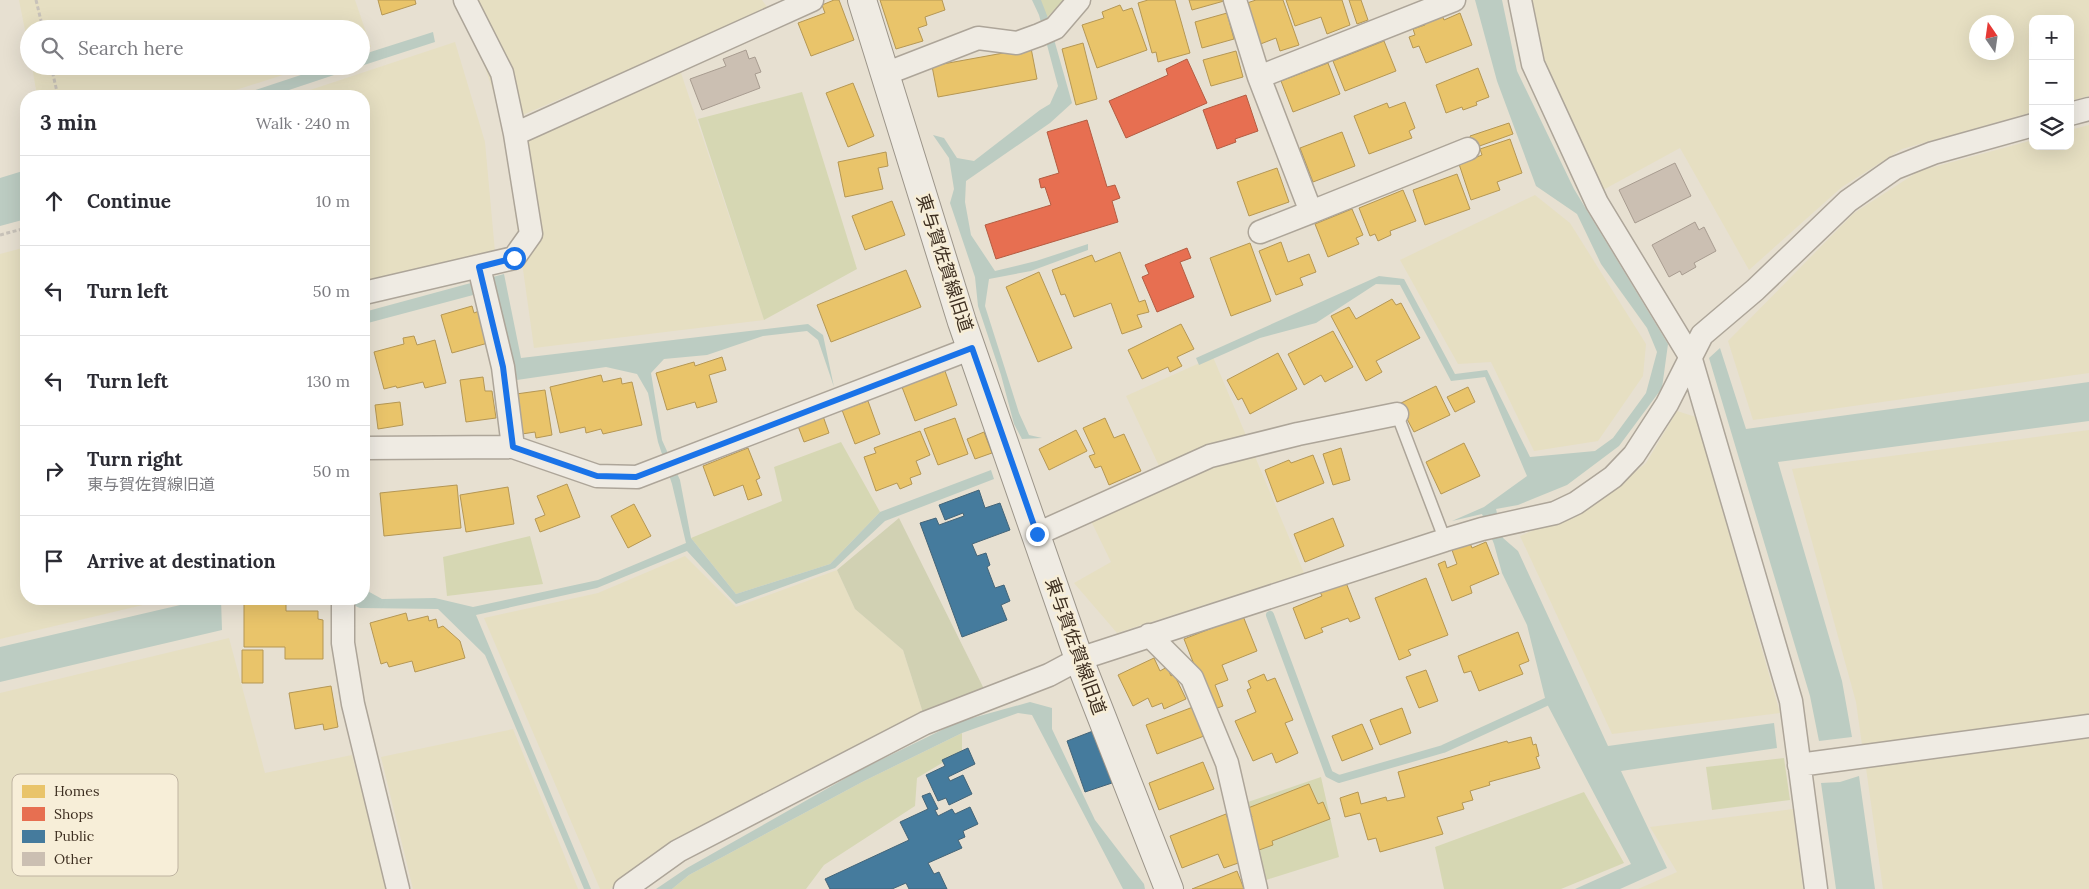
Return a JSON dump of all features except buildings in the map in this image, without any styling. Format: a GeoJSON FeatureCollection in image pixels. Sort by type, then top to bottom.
{"type":"FeatureCollection","features":[{"type":"Feature","properties":{"kind":"main road","name":"東与賀佐賀線旧道"},"geometry":{"type":"LineString","coordinates":[[862,0],[962,322],[1079,659],[1168,889]]}},
{"type":"Feature","properties":{"kind":"street"},"geometry":{"type":"LineString","coordinates":[[370,292],[482,279],[514,258],[531,234],[515,134],[502,73],[464,0]]}},
{"type":"Feature","properties":{"kind":"street"},"geometry":{"type":"LineString","coordinates":[[515,134],[812,0]]}},
{"type":"Feature","properties":{"kind":"street"},"geometry":{"type":"LineString","coordinates":[[885,74],[978,38],[1017,43],[1047,32],[1079,0]]}},
{"type":"Feature","properties":{"kind":"street"},"geometry":{"type":"LineString","coordinates":[[1235,0],[1259,76],[1310,212]]}},
{"type":"Feature","properties":{"kind":"street"},"geometry":{"type":"LineString","coordinates":[[1259,76],[1454,0]]}},
{"type":"Feature","properties":{"kind":"street"},"geometry":{"type":"LineString","coordinates":[[1520,0],[1533,64],[1597,203],[1690,356],[1791,701],[1816,889]]}},
{"type":"Feature","properties":{"kind":"street"},"geometry":{"type":"LineString","coordinates":[[2074,113],[2089,109]]}},
{"type":"Feature","properties":{"kind":"street"},"geometry":{"type":"LineString","coordinates":[[625,889],[678,851],[925,723],[1049,675],[1079,659],[1445,540],[1482,529],[1555,513],[1576,503],[1613,477],[1634,455],[1667,404],[1702,335],[1755,290],[1848,202],[1895,168],[1932,153],[2029,126]]}},
{"type":"Feature","properties":{"kind":"street"},"geometry":{"type":"LineString","coordinates":[[1260,232],[1468,149]]}},
{"type":"Feature","properties":{"kind":"street"},"geometry":{"type":"LineString","coordinates":[[482,279],[503,367],[513,447]]}},
{"type":"Feature","properties":{"kind":"street"},"geometry":{"type":"LineString","coordinates":[[370,446],[513,447],[597,476],[636,477],[972,348]]}},
{"type":"Feature","properties":{"kind":"street"},"geometry":{"type":"LineString","coordinates":[[1037,534],[1210,456],[1298,434],[1397,414]]}},
{"type":"Feature","properties":{"kind":"street"},"geometry":{"type":"LineString","coordinates":[[343,605],[343,643],[353,704],[398,889]]}},
{"type":"Feature","properties":{"kind":"street"},"geometry":{"type":"LineString","coordinates":[[1149,635],[1192,678],[1227,763],[1256,889]]}},
{"type":"Feature","properties":{"kind":"street"},"geometry":{"type":"LineString","coordinates":[[1799,765],[2089,726]]}},
{"type":"Feature","properties":{"kind":"lane"},"geometry":{"type":"LineString","coordinates":[[1397,414],[1445,540]]}},
{"type":"Feature","properties":{"kind":"path"},"geometry":{"type":"LineString","coordinates":[[36,0],[40,20]]}},
{"type":"Feature","properties":{"kind":"path"},"geometry":{"type":"LineString","coordinates":[[53,75],[57,90]]}},
{"type":"Feature","properties":{"kind":"path"},"geometry":{"type":"LineString","coordinates":[[0,235],[20,230]]}},
{"type":"Feature","properties":{"kind":"shaded area"},"geometry":{"type":"Polygon","coordinates":[[[19,0],[355,0],[362,20],[23,20],[19,0]]]}},
{"type":"Feature","properties":{"kind":"shaded area"},"geometry":{"type":"Polygon","coordinates":[[[462,0],[762,0],[767,7],[672,51],[504,123],[462,0]]]}},
{"type":"Feature","properties":{"kind":"shaded area"},"geometry":{"type":"Polygon","coordinates":[[[1032,0],[1041,0],[1048,18],[1072,103],[1050,123],[966,181],[965,202],[971,235],[995,271],[1036,261],[1088,244],[1088,250],[1031,271],[989,279],[985,306],[1019,413],[1029,435],[1042,438],[1022,439],[1014,424],[1001,375],[978,306],[975,277],[950,203],[954,189],[949,158],[933,135],[944,138],[957,158],[974,161],[1050,104],[1058,86],[1039,15],[1032,0]]]}},
{"type":"Feature","properties":{"kind":"shaded area"},"geometry":{"type":"Polygon","coordinates":[[[1475,0],[1502,0],[1517,71],[1574,189],[1668,344],[1662,388],[1619,446],[1567,485],[1518,505],[1496,509],[1503,538],[1518,551],[1608,746],[1774,723],[1777,748],[1621,771],[1667,868],[1620,889],[1575,889],[1631,864],[1546,702],[1527,625],[1502,573],[1494,544],[1482,514],[1452,521],[1484,507],[1527,476],[1485,377],[1451,381],[1400,285],[1376,284],[1316,323],[1260,338],[1199,365],[1196,358],[1379,276],[1404,279],[1455,374],[1487,370],[1530,457],[1595,451],[1613,438],[1646,393],[1657,352],[1647,328],[1601,264],[1577,214],[1536,186],[1497,81],[1475,0]]]}},
{"type":"Feature","properties":{"kind":"shaded area"},"geometry":{"type":"Polygon","coordinates":[[[1531,0],[2089,0],[2089,96],[2074,100],[2074,15],[2029,15],[2029,113],[1902,149],[1842,187],[1749,270],[1680,148],[1603,190],[1542,54],[1531,0]]]}},
{"type":"Feature","properties":{"kind":"shaded area"},"geometry":{"type":"Polygon","coordinates":[[[433,32],[435,42],[370,63],[370,52],[433,32]]]}},
{"type":"Feature","properties":{"kind":"shaded area"},"geometry":{"type":"Polygon","coordinates":[[[455,42],[485,142],[495,252],[370,288],[370,90],[310,90],[355,75],[370,75],[370,70],[455,42]]]}},
{"type":"Feature","properties":{"kind":"shaded area"},"geometry":{"type":"Polygon","coordinates":[[[680,70],[764,320],[534,348],[506,148],[680,70]]]}},
{"type":"Feature","properties":{"kind":"shaded area"},"geometry":{"type":"Polygon","coordinates":[[[34,75],[283,75],[236,90],[36,90],[34,75]]]}},
{"type":"Feature","properties":{"kind":"shaded area"},"geometry":{"type":"Polygon","coordinates":[[[301,75],[334,75],[289,90],[255,90],[301,75]]]}},
{"type":"Feature","properties":{"kind":"shaded area"},"geometry":{"type":"Polygon","coordinates":[[[2089,125],[2089,373],[1753,420],[1728,341],[1854,213],[1919,171],[2029,141],[2029,150],[2074,150],[2074,129],[2089,125]]]}},
{"type":"Feature","properties":{"kind":"shaded area"},"geometry":{"type":"Polygon","coordinates":[[[20,172],[20,221],[0,226],[0,178],[20,172]]]}},
{"type":"Feature","properties":{"kind":"shaded area"},"geometry":{"type":"Polygon","coordinates":[[[1535,195],[1570,223],[1646,344],[1643,376],[1598,441],[1534,451],[1491,362],[1458,364],[1400,260],[1535,195]]]}},
{"type":"Feature","properties":{"kind":"shaded area"},"geometry":{"type":"Polygon","coordinates":[[[20,249],[20,605],[143,605],[0,639],[0,254],[20,249]]]}},
{"type":"Feature","properties":{"kind":"shaded area"},"geometry":{"type":"Polygon","coordinates":[[[504,274],[521,358],[808,324],[823,335],[834,387],[818,340],[807,331],[763,336],[707,355],[664,359],[651,373],[662,440],[680,480],[691,538],[736,594],[830,564],[880,512],[991,470],[994,479],[885,521],[835,568],[736,604],[687,551],[597,588],[476,615],[591,889],[584,889],[485,655],[438,609],[360,608],[353,605],[370,605],[370,592],[382,599],[435,598],[473,607],[598,580],[686,543],[672,484],[658,442],[648,393],[637,374],[606,367],[510,381],[492,290],[370,322],[370,310],[504,274]]]}},
{"type":"Feature","properties":{"kind":"shaded area"},"geometry":{"type":"Polygon","coordinates":[[[1720,348],[1746,429],[2089,382],[2089,421],[1778,462],[1842,681],[1852,737],[1819,741],[1810,696],[1709,358],[1720,348]]]}},
{"type":"Feature","properties":{"kind":"shaded area"},"geometry":{"type":"Polygon","coordinates":[[[1213,357],[1304,573],[1117,633],[1074,583],[1111,562],[1091,521],[1169,487],[1126,396],[1213,357]]]}},
{"type":"Feature","properties":{"kind":"shaded area"},"geometry":{"type":"Polygon","coordinates":[[[1677,411],[1696,417],[1780,713],[1612,734],[1520,536],[1597,503],[1646,463],[1677,411]]]}},
{"type":"Feature","properties":{"kind":"shaded area"},"geometry":{"type":"Polygon","coordinates":[[[2089,430],[2089,715],[1862,745],[1856,702],[1792,469],[2089,430]]]}},
{"type":"Feature","properties":{"kind":"shaded area"},"geometry":{"type":"Polygon","coordinates":[[[685,556],[736,607],[837,570],[855,609],[903,650],[924,716],[672,842],[610,889],[600,889],[484,618],[598,593],[685,556]]]}},
{"type":"Feature","properties":{"kind":"shaded area"},"geometry":{"type":"Polygon","coordinates":[[[180,605],[221,605],[222,630],[0,682],[0,647],[180,605]]]}},
{"type":"Feature","properties":{"kind":"shaded area"},"geometry":{"type":"Polygon","coordinates":[[[229,638],[265,773],[352,755],[387,889],[0,889],[0,693],[229,638]]]}},
{"type":"Feature","properties":{"kind":"shaded area"},"geometry":{"type":"Polygon","coordinates":[[[1030,702],[1052,708],[1052,729],[1095,820],[1144,884],[1145,889],[1123,889],[1032,715],[1018,713],[962,733],[864,781],[689,875],[672,889],[656,889],[687,868],[860,770],[958,722],[1030,702]]]}},
{"type":"Feature","properties":{"kind":"shaded area"},"geometry":{"type":"Polygon","coordinates":[[[513,729],[578,889],[413,889],[381,757],[513,729]]]}},
{"type":"Feature","properties":{"kind":"shaded area"},"geometry":{"type":"Polygon","coordinates":[[[2089,738],[2089,889],[1883,889],[1866,768],[2089,738]]]}},
{"type":"Feature","properties":{"kind":"shaded area"},"geometry":{"type":"Polygon","coordinates":[[[1859,776],[1875,889],[1836,889],[1821,783],[1840,782],[1859,776]]]}},
{"type":"Feature","properties":{"kind":"shaded area"},"geometry":{"type":"Polygon","coordinates":[[[1793,809],[1803,889],[1638,889],[1677,872],[1650,827],[1793,809]]]}},
{"type":"Feature","properties":{"kind":"green space"},"geometry":{"type":"Polygon","coordinates":[[[1037,0],[1065,0],[1045,19],[1037,0]]]}},
{"type":"Feature","properties":{"kind":"green space"},"geometry":{"type":"Polygon","coordinates":[[[802,92],[857,269],[764,320],[698,119],[802,92]]]}},
{"type":"Feature","properties":{"kind":"green space"},"geometry":{"type":"Polygon","coordinates":[[[841,442],[880,512],[830,564],[736,594],[691,538],[782,501],[774,467],[841,442]]]}},
{"type":"Feature","properties":{"kind":"green space"},"geometry":{"type":"Polygon","coordinates":[[[899,518],[985,691],[924,716],[903,650],[855,609],[837,570],[899,518]]]}},
{"type":"Feature","properties":{"kind":"green space"},"geometry":{"type":"Polygon","coordinates":[[[530,536],[543,584],[447,596],[443,557],[530,536]]]}},
{"type":"Feature","properties":{"kind":"green space"},"geometry":{"type":"Polygon","coordinates":[[[962,733],[962,751],[917,778],[915,806],[824,865],[806,889],[672,889],[689,875],[864,781],[962,733]]]}},
{"type":"Feature","properties":{"kind":"green space"},"geometry":{"type":"Polygon","coordinates":[[[1784,758],[1790,800],[1712,810],[1706,767],[1784,758]]]}},
{"type":"Feature","properties":{"kind":"green space"},"geometry":{"type":"Polygon","coordinates":[[[1321,777],[1339,857],[1266,880],[1248,802],[1321,777]]]}},
{"type":"Feature","properties":{"kind":"green space"},"geometry":{"type":"Polygon","coordinates":[[[1584,792],[1624,863],[1561,889],[1444,889],[1435,847],[1584,792]]]}},
{"type":"Feature","properties":{"kind":"waterway"},"geometry":{"type":"LineString","coordinates":[[1270,615],[1329,774],[1339,779],[1443,749],[1546,702]]}},
{"type":"Feature","properties":{"kind":"route"},"geometry":{"type":"LineString","coordinates":[[514,258],[479,267],[503,367],[513,447],[597,476],[636,477],[972,348],[1037,534]]}}]}
